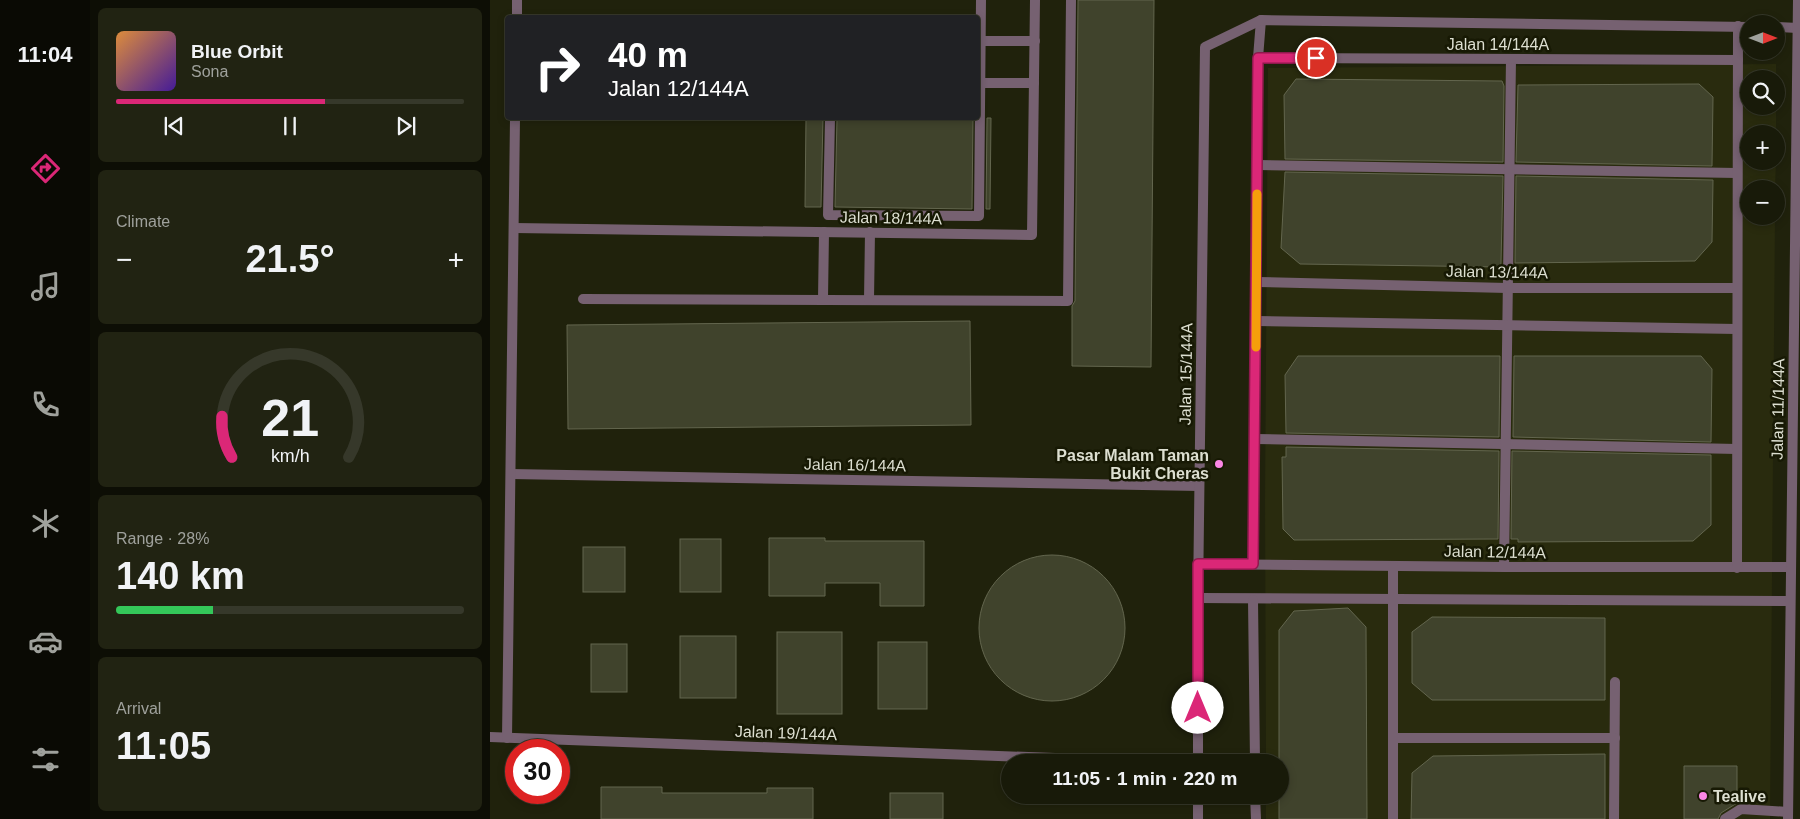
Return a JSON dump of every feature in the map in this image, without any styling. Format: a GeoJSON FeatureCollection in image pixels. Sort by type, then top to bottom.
{"type":"FeatureCollection","features":[{"type":"Feature","properties":{"kind":"street"},"geometry":{"type":"LineString","coordinates":[[517,0],[517,15]]}},
{"type":"Feature","properties":{"kind":"street"},"geometry":{"type":"LineString","coordinates":[[830,120],[828,215],[979,216],[981,0]]}},
{"type":"Feature","properties":{"kind":"street","name":"Jalan 18/144A"},"geometry":{"type":"LineString","coordinates":[[514,228],[1032,235],[1035,0]]}},
{"type":"Feature","properties":{"kind":"street"},"geometry":{"type":"LineString","coordinates":[[583,299],[1068,301],[1071,0]]}},
{"type":"Feature","properties":{"kind":"street","name":"Jalan 11/144A"},"geometry":{"type":"LineString","coordinates":[[1788,815],[1790,601],[1796,514],[1798,0]]}},
{"type":"Feature","properties":{"kind":"street"},"geometry":{"type":"LineString","coordinates":[[1253,564],[1258,58],[1261,20]]}},
{"type":"Feature","properties":{"kind":"street","name":"Jalan 14/144A"},"geometry":{"type":"LineString","coordinates":[[1205,47],[1261,20],[1738,26]]}},
{"type":"Feature","properties":{"kind":"street"},"geometry":{"type":"LineString","coordinates":[[1737,568],[1738,26]]}},
{"type":"Feature","properties":{"kind":"street"},"geometry":{"type":"LineString","coordinates":[[1785,27],[1798,28]]}},
{"type":"Feature","properties":{"kind":"street"},"geometry":{"type":"LineString","coordinates":[[981,41],[1035,41]]}},
{"type":"Feature","properties":{"kind":"street","name":"Jalan 15/144A"},"geometry":{"type":"LineString","coordinates":[[1198,754],[1198,564],[1205,47]]}},
{"type":"Feature","properties":{"kind":"street","name":"Jalan 14/144A"},"geometry":{"type":"LineString","coordinates":[[1258,58],[1738,60]]}},
{"type":"Feature","properties":{"kind":"street"},"geometry":{"type":"LineString","coordinates":[[1504,567],[1511,59]]}},
{"type":"Feature","properties":{"kind":"street"},"geometry":{"type":"LineString","coordinates":[[981,83],[1034,83]]}},
{"type":"Feature","properties":{"kind":"street"},"geometry":{"type":"LineString","coordinates":[[507,738],[515,120]]}},
{"type":"Feature","properties":{"kind":"street"},"geometry":{"type":"LineString","coordinates":[[1257,166],[1738,173]]}},
{"type":"Feature","properties":{"kind":"street"},"geometry":{"type":"LineString","coordinates":[[823,299],[824,232]]}},
{"type":"Feature","properties":{"kind":"street"},"geometry":{"type":"LineString","coordinates":[[869,300],[870,232]]}},
{"type":"Feature","properties":{"kind":"street","name":"Jalan 13/144A"},"geometry":{"type":"LineString","coordinates":[[1257,282],[1508,288],[1738,288]]}},
{"type":"Feature","properties":{"kind":"street"},"geometry":{"type":"LineString","coordinates":[[1256,321],[1507,323],[1737,328]]}},
{"type":"Feature","properties":{"kind":"street"},"geometry":{"type":"LineString","coordinates":[[1255,438],[1737,448]]}},
{"type":"Feature","properties":{"kind":"street","name":"Jalan 16/144A"},"geometry":{"type":"LineString","coordinates":[[511,474],[1199,486]]}},
{"type":"Feature","properties":{"kind":"street","name":"Jalan 12/144A"},"geometry":{"type":"LineString","coordinates":[[1198,564],[1791,567]]}},
{"type":"Feature","properties":{"kind":"street"},"geometry":{"type":"LineString","coordinates":[[1393,566],[1393,819]]}},
{"type":"Feature","properties":{"kind":"street"},"geometry":{"type":"LineString","coordinates":[[1198,598],[1253,600],[1790,601]]}},
{"type":"Feature","properties":{"kind":"street"},"geometry":{"type":"LineString","coordinates":[[1253,600],[1255,754]]}},
{"type":"Feature","properties":{"kind":"street"},"geometry":{"type":"LineString","coordinates":[[1614,682],[1614,819]]}},
{"type":"Feature","properties":{"kind":"street","name":"Jalan 19/144A"},"geometry":{"type":"LineString","coordinates":[[490,737],[1001,756]]}},
{"type":"Feature","properties":{"kind":"street"},"geometry":{"type":"LineString","coordinates":[[1393,738],[1614,738]]}},
{"type":"Feature","properties":{"kind":"street"},"geometry":{"type":"LineString","coordinates":[[1198,804],[1198,819]]}},
{"type":"Feature","properties":{"kind":"street"},"geometry":{"type":"LineString","coordinates":[[1255,804],[1256,819]]}},
{"type":"Feature","properties":{"kind":"street"},"geometry":{"type":"LineString","coordinates":[[1725,819],[1741,809],[1788,815]]}},
{"type":"Feature","properties":{"kind":"shaded area"},"geometry":{"type":"Polygon","coordinates":[[[1776,64],[1776,70],[1740,70],[1740,115],[1776,115],[1776,125],[1740,125],[1740,170],[1776,170],[1775,180],[1740,180],[1740,225],[1775,225],[1770,819],[1266,819],[1266,804],[1289,804],[1289,754],[1266,754],[1265,499],[1268,68],[1776,64]]]}},
{"type":"Feature","properties":{"kind":"building"},"geometry":{"type":"Polygon","coordinates":[[[1078,0],[1154,0],[1151,367],[1072,366],[1072,306],[1075,301],[1078,0]]]}},
{"type":"Feature","properties":{"kind":"building"},"geometry":{"type":"Polygon","coordinates":[[[1296,79],[1502,81],[1504,86],[1503,162],[1285,159],[1284,95],[1296,79]]]}},
{"type":"Feature","properties":{"kind":"building"},"geometry":{"type":"Polygon","coordinates":[[[1699,84],[1713,97],[1712,166],[1516,162],[1518,85],[1699,84]]]}},
{"type":"Feature","properties":{"kind":"building"},"geometry":{"type":"Polygon","coordinates":[[[987,118],[991,118],[990,209],[986,209],[987,118]]]}},
{"type":"Feature","properties":{"kind":"building"},"geometry":{"type":"Polygon","coordinates":[[[806,120],[823,120],[821,207],[805,207],[806,120]]]}},
{"type":"Feature","properties":{"kind":"building"},"geometry":{"type":"Polygon","coordinates":[[[837,120],[973,120],[972,209],[835,207],[837,120]]]}},
{"type":"Feature","properties":{"kind":"building"},"geometry":{"type":"Polygon","coordinates":[[[1285,172],[1503,176],[1500,267],[1300,264],[1281,248],[1285,172]]]}},
{"type":"Feature","properties":{"kind":"building"},"geometry":{"type":"Polygon","coordinates":[[[1516,176],[1713,180],[1712,242],[1695,261],[1515,263],[1516,176]]]}},
{"type":"Feature","properties":{"kind":"building"},"geometry":{"type":"Polygon","coordinates":[[[970,321],[971,425],[568,429],[567,325],[970,321]]]}},
{"type":"Feature","properties":{"kind":"building"},"geometry":{"type":"Polygon","coordinates":[[[1298,356],[1500,356],[1499,437],[1286,433],[1285,375],[1298,356]]]}},
{"type":"Feature","properties":{"kind":"building"},"geometry":{"type":"Polygon","coordinates":[[[1514,356],[1701,356],[1712,369],[1711,442],[1513,437],[1514,356]]]}},
{"type":"Feature","properties":{"kind":"building"},"geometry":{"type":"Polygon","coordinates":[[[1286,447],[1499,451],[1498,539],[1294,540],[1283,529],[1282,457],[1286,457],[1286,447]]]}},
{"type":"Feature","properties":{"kind":"building"},"geometry":{"type":"Polygon","coordinates":[[[1512,451],[1711,455],[1711,525],[1693,541],[1518,542],[1518,539],[1511,539],[1512,451]]]}},
{"type":"Feature","properties":{"kind":"building"},"geometry":{"type":"Polygon","coordinates":[[[769,538],[825,538],[825,541],[924,541],[924,606],[880,606],[880,583],[825,583],[825,596],[769,596],[769,538]]]}},
{"type":"Feature","properties":{"kind":"building"},"geometry":{"type":"Polygon","coordinates":[[[680,539],[721,539],[721,592],[680,592],[680,539]]]}},
{"type":"Feature","properties":{"kind":"building"},"geometry":{"type":"Polygon","coordinates":[[[583,547],[625,547],[625,592],[583,592],[583,547]]]}},
{"type":"Feature","properties":{"kind":"building"},"geometry":{"type":"Polygon","coordinates":[[[1052,555],[1080,560],[1104,576],[1120,600],[1125,628],[1120,656],[1104,680],[1080,696],[1052,701],[1024,696],[1000,680],[984,656],[979,628],[984,600],[1000,576],[1024,560],[1052,555]]]}},
{"type":"Feature","properties":{"kind":"building"},"geometry":{"type":"Polygon","coordinates":[[[1348,608],[1366,627],[1367,819],[1279,819],[1279,804],[1289,804],[1289,754],[1279,754],[1279,630],[1294,611],[1348,608]]]}},
{"type":"Feature","properties":{"kind":"building"},"geometry":{"type":"Polygon","coordinates":[[[1432,617],[1605,618],[1605,700],[1432,700],[1412,683],[1412,632],[1432,617]]]}},
{"type":"Feature","properties":{"kind":"building"},"geometry":{"type":"Polygon","coordinates":[[[777,632],[842,632],[842,714],[777,714],[777,632]]]}},
{"type":"Feature","properties":{"kind":"building"},"geometry":{"type":"Polygon","coordinates":[[[680,636],[736,636],[736,698],[680,698],[680,636]]]}},
{"type":"Feature","properties":{"kind":"building"},"geometry":{"type":"Polygon","coordinates":[[[878,642],[927,642],[927,709],[878,709],[878,642]]]}},
{"type":"Feature","properties":{"kind":"building"},"geometry":{"type":"Polygon","coordinates":[[[591,644],[627,644],[627,692],[591,692],[591,644]]]}},
{"type":"Feature","properties":{"kind":"building"},"geometry":{"type":"Polygon","coordinates":[[[1605,754],[1605,819],[1411,819],[1412,773],[1433,756],[1605,754]]]}},
{"type":"Feature","properties":{"kind":"building"},"geometry":{"type":"Polygon","coordinates":[[[1684,766],[1737,766],[1737,803],[1721,813],[1718,819],[1684,819],[1684,766]]]}},
{"type":"Feature","properties":{"kind":"building"},"geometry":{"type":"Polygon","coordinates":[[[601,787],[662,787],[662,793],[767,793],[767,788],[813,788],[813,819],[601,819],[601,787]]]}},
{"type":"Feature","properties":{"kind":"building"},"geometry":{"type":"Polygon","coordinates":[[[890,793],[943,793],[943,819],[890,819],[890,793]]]}},
{"type":"Feature","properties":{"kind":"slow traffic"},"geometry":{"type":"LineString","coordinates":[[1256,347],[1257,194]]}},
{"type":"Feature","properties":{"kind":"place","name":"Pasar Malam Taman Bukit Cheras"},"geometry":{"type":"Point","coordinates":[1219,464]}},
{"type":"Feature","properties":{"kind":"place","name":"Tealive"},"geometry":{"type":"Point","coordinates":[1703,796]}},
{"type":"Feature","properties":{"kind":"route"},"geometry":{"type":"LineString","coordinates":[[1198,708],[1198,564],[1253,564],[1258,58],[1316,58]]}}]}
